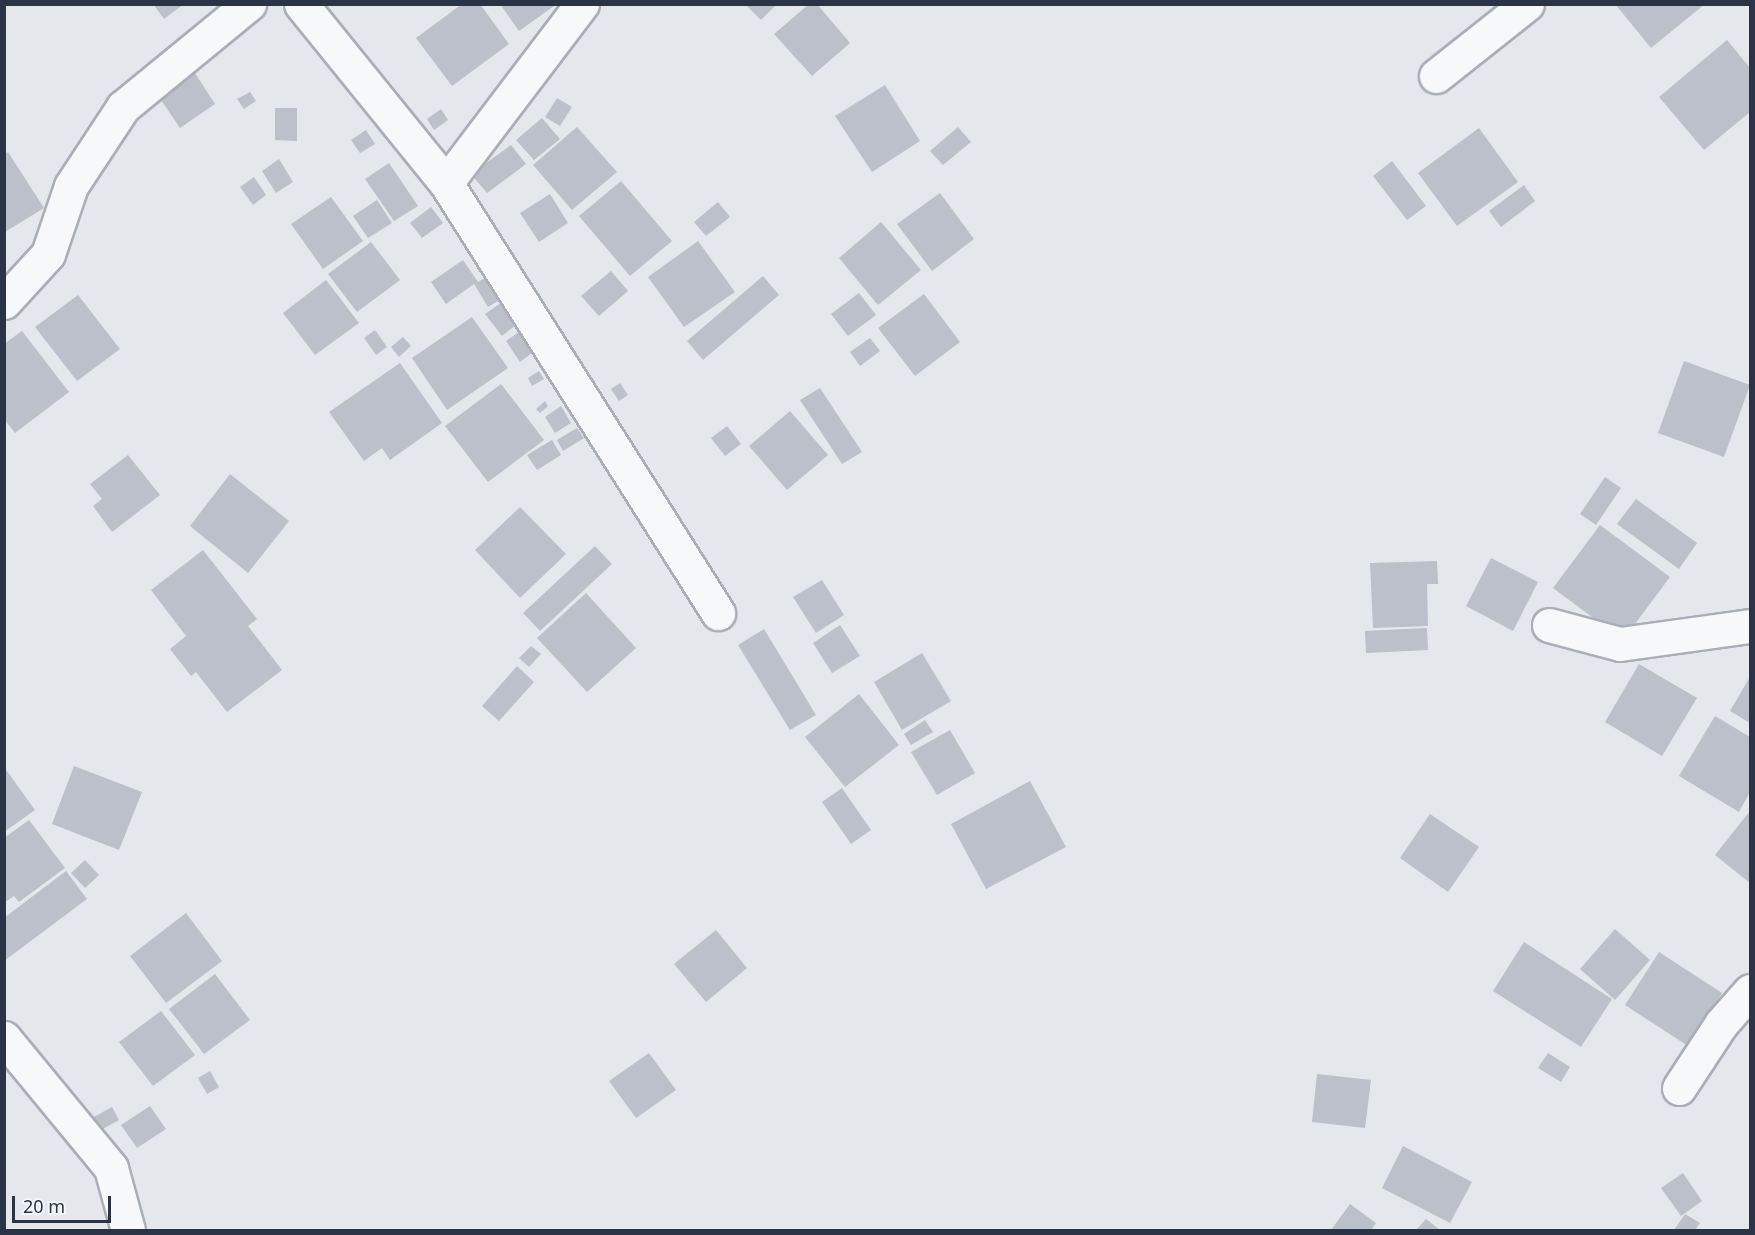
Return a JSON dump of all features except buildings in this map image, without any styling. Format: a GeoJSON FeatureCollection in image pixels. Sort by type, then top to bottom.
{"type":"FeatureCollection","features":[{"type":"Feature","properties":{"kind":"street"},"geometry":{"type":"LineString","coordinates":[[4,302],[17,280],[48,254],[71,186],[123,107],[249,4]]}},
{"type":"Feature","properties":{"kind":"street"},"geometry":{"type":"LineString","coordinates":[[302,4],[446,183],[718,614]]}},
{"type":"Feature","properties":{"kind":"street"},"geometry":{"type":"LineString","coordinates":[[446,183],[582,4]]}},
{"type":"Feature","properties":{"kind":"street"},"geometry":{"type":"LineString","coordinates":[[1436,76],[1527,4]]}},
{"type":"Feature","properties":{"kind":"street"},"geometry":{"type":"LineString","coordinates":[[1549,626],[1620,644],[1750,626]]}},
{"type":"Feature","properties":{"kind":"street"},"geometry":{"type":"LineString","coordinates":[[1680,1088],[1721,1024],[1750,991]]}},
{"type":"Feature","properties":{"kind":"street"},"geometry":{"type":"LineString","coordinates":[[4,1038],[111,1168],[128,1230]]}}]}
